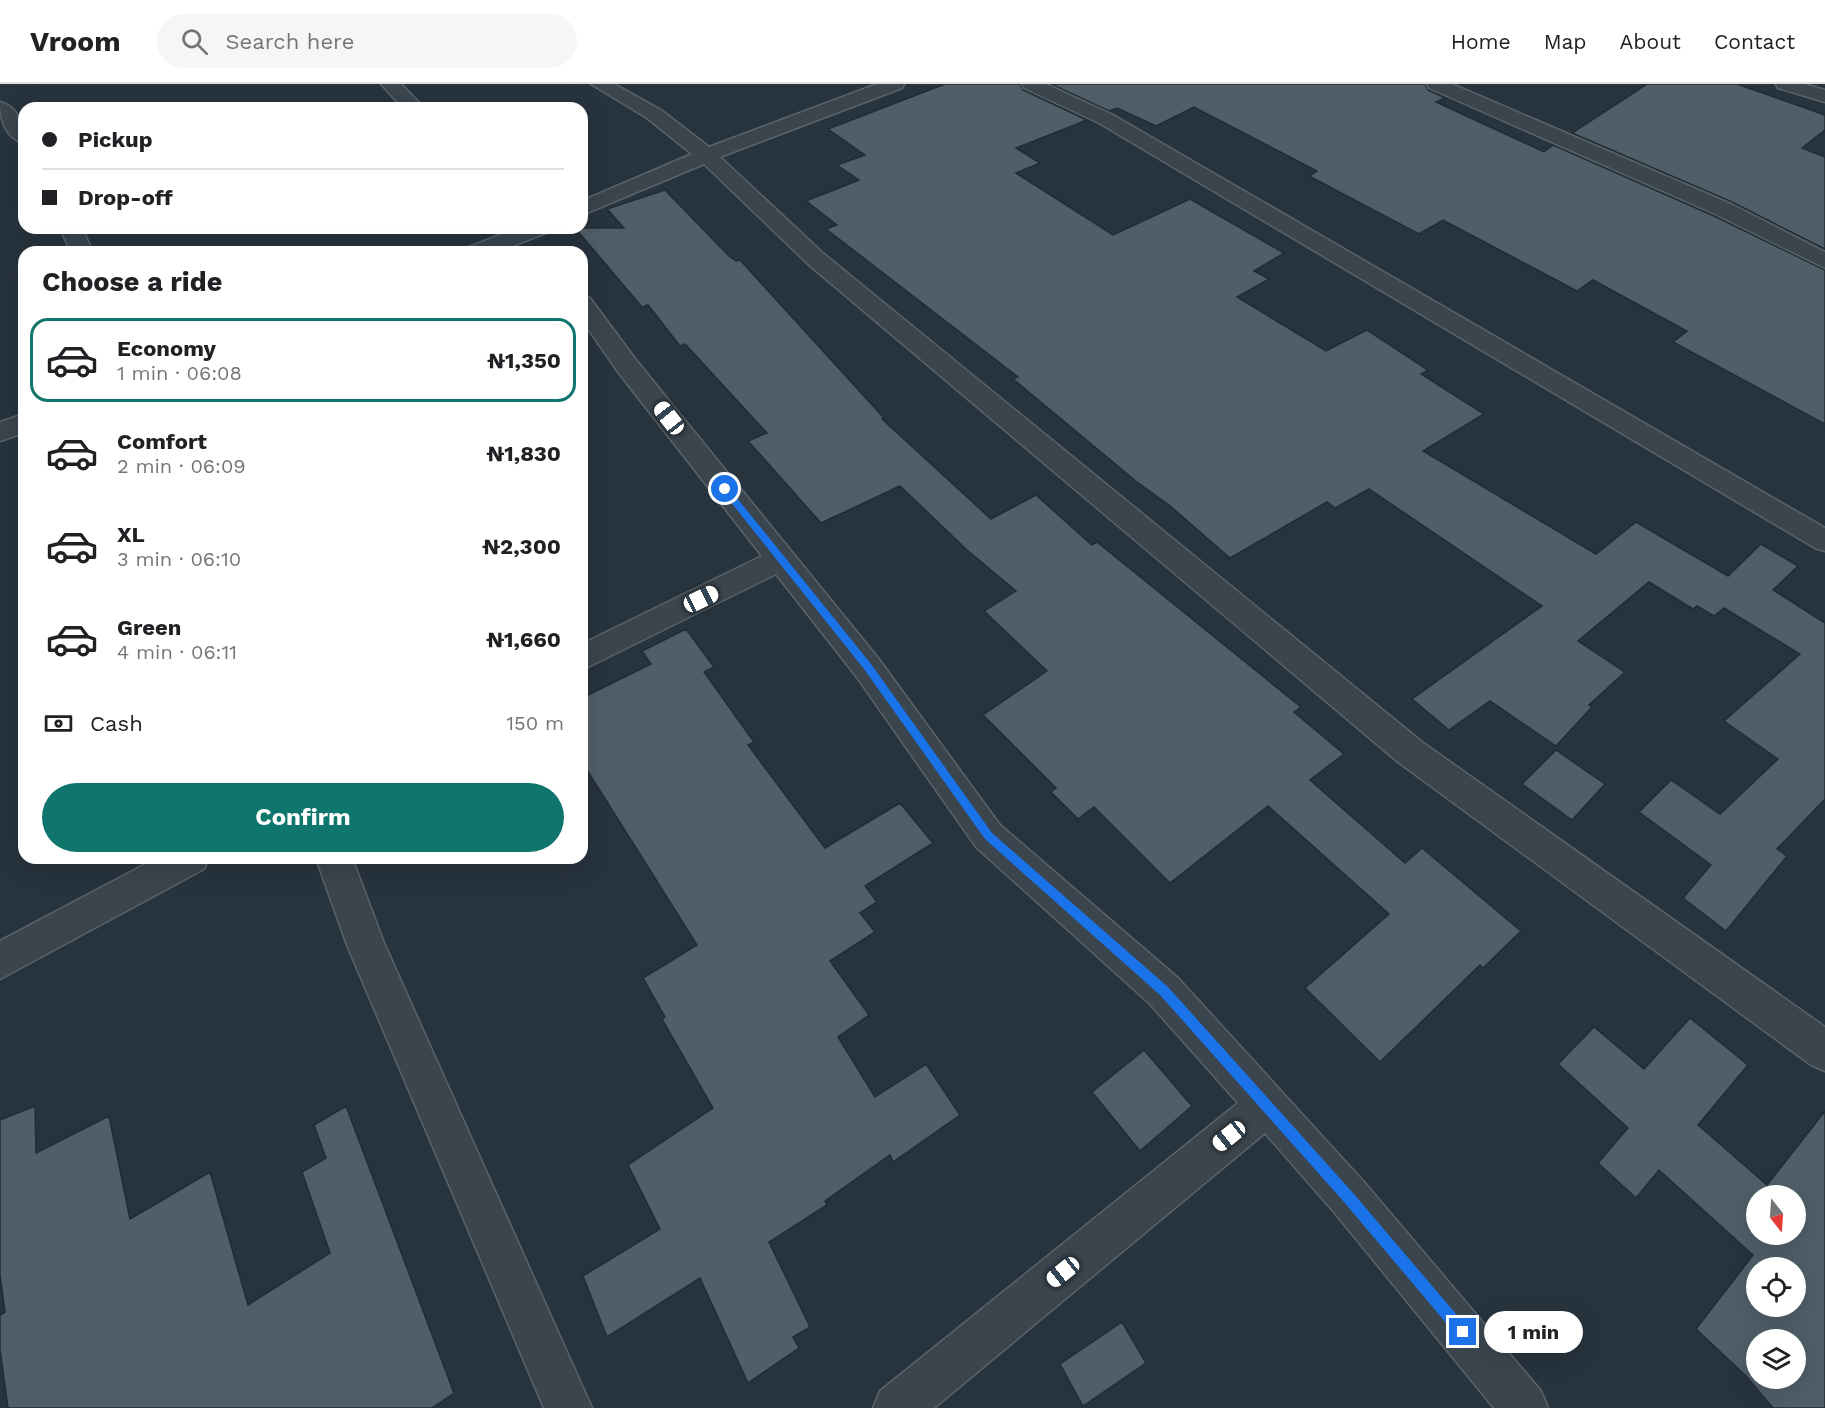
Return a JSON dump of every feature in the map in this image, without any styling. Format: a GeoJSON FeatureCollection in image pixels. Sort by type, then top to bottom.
{"type":"FeatureCollection","features":[{"type":"Feature","properties":{"kind":"street"},"geometry":{"type":"LineString","coordinates":[[390,84],[408,102]]}},
{"type":"Feature","properties":{"kind":"street"},"geometry":{"type":"LineString","coordinates":[[600,84],[654,114],[707,156],[816,259],[1410,752],[1825,1051]]}},
{"type":"Feature","properties":{"kind":"street"},"geometry":{"type":"LineString","coordinates":[[588,206],[707,156],[895,84]]}},
{"type":"Feature","properties":{"kind":"street"},"geometry":{"type":"LineString","coordinates":[[1031,84],[1106,119],[1825,541]]}},
{"type":"Feature","properties":{"kind":"street"},"geometry":{"type":"LineString","coordinates":[[1436,84],[1723,208],[1825,261]]}},
{"type":"Feature","properties":{"kind":"street"},"geometry":{"type":"LineString","coordinates":[[1785,84],[1825,96]]}},
{"type":"Feature","properties":{"kind":"street"},"geometry":{"type":"LineString","coordinates":[[0,108],[18,130]]}},
{"type":"Feature","properties":{"kind":"street"},"geometry":{"type":"LineString","coordinates":[[491,246],[520,234]]}},
{"type":"Feature","properties":{"kind":"street"},"geometry":{"type":"LineString","coordinates":[[588,311],[627,366],[867,667],[988,836],[1164,991],[1356,1206],[1524,1408]]}},
{"type":"Feature","properties":{"kind":"street"},"geometry":{"type":"LineString","coordinates":[[0,432],[18,425]]}},
{"type":"Feature","properties":{"kind":"street"},"geometry":{"type":"LineString","coordinates":[[588,655],[781,559]]}},
{"type":"Feature","properties":{"kind":"street"},"geometry":{"type":"LineString","coordinates":[[0,961],[180,864]]}},
{"type":"Feature","properties":{"kind":"street"},"geometry":{"type":"LineString","coordinates":[[336,864],[366,945],[568,1408]]}},
{"type":"Feature","properties":{"kind":"street"},"geometry":{"type":"LineString","coordinates":[[897,1408],[1266,1106]]}},
{"type":"Feature","properties":{"kind":"building"},"geometry":{"type":"Polygon","coordinates":[[[945,84],[1020,84],[1023,90],[1087,120],[1016,148],[1040,163],[1016,173],[1113,235],[1190,199],[1284,253],[1254,271],[1269,279],[1237,297],[1326,351],[1367,330],[1428,370],[1421,374],[1484,414],[1423,451],[1596,554],[1636,522],[1728,576],[1761,544],[1798,566],[1773,590],[1825,623],[1825,799],[1777,849],[1787,856],[1726,931],[1683,898],[1711,865],[1639,812],[1671,780],[1720,814],[1778,759],[1724,721],[1800,654],[1724,608],[1714,616],[1697,606],[1693,609],[1649,582],[1578,641],[1625,672],[1589,705],[1592,707],[1556,746],[1490,701],[1449,730],[1412,699],[1542,606],[1369,489],[1335,508],[1327,502],[1230,558],[1169,505],[1137,482],[1013,379],[1018,377],[826,229],[837,225],[806,201],[859,180],[837,165],[865,155],[828,129],[945,84]]]}},
{"type":"Feature","properties":{"kind":"building"},"geometry":{"type":"Polygon","coordinates":[[[1051,84],[1425,84],[1428,90],[1445,98],[1436,102],[1544,152],[1553,145],[1714,216],[1825,270],[1825,424],[1673,342],[1687,331],[1593,280],[1577,291],[1443,220],[1419,234],[1309,176],[1317,171],[1194,107],[1156,126],[1117,108],[1109,111],[1051,84]]]}},
{"type":"Feature","properties":{"kind":"building"},"geometry":{"type":"Polygon","coordinates":[[[1647,84],[1737,84],[1825,115],[1825,130],[1802,148],[1825,157],[1825,249],[1732,202],[1572,133],[1647,84]]]}},
{"type":"Feature","properties":{"kind":"building"},"geometry":{"type":"Polygon","coordinates":[[[665,190],[729,256],[736,261],[740,260],[884,418],[882,419],[991,519],[1036,495],[1092,545],[1097,542],[1301,707],[1294,712],[1344,754],[1310,780],[1405,863],[1422,848],[1521,931],[1483,968],[1480,965],[1380,1062],[1305,988],[1389,914],[1268,806],[1170,883],[1094,807],[1078,819],[1051,792],[1056,788],[983,715],[1047,671],[984,611],[1016,591],[967,550],[900,486],[821,523],[748,441],[767,433],[685,344],[680,346],[648,305],[642,307],[580,234],[588,234],[588,228],[624,228],[607,209],[665,190]]]}},
{"type":"Feature","properties":{"kind":"building"},"geometry":{"type":"Polygon","coordinates":[[[686,629],[714,667],[704,672],[754,742],[748,745],[825,848],[900,803],[933,843],[865,886],[877,902],[860,913],[875,932],[830,961],[869,1015],[838,1037],[875,1097],[926,1064],[960,1115],[893,1162],[890,1155],[825,1201],[827,1205],[769,1242],[810,1327],[793,1337],[799,1348],[748,1383],[700,1278],[607,1337],[583,1276],[660,1229],[628,1165],[713,1108],[662,1019],[665,1017],[643,978],[697,945],[588,772],[588,695],[651,664],[642,651],[686,629]]]}},
{"type":"Feature","properties":{"kind":"building"},"geometry":{"type":"Polygon","coordinates":[[[1556,750],[1605,784],[1572,820],[1522,784],[1556,750]]]}},
{"type":"Feature","properties":{"kind":"building"},"geometry":{"type":"Polygon","coordinates":[[[1690,1018],[1748,1065],[1698,1125],[1767,1185],[1825,1111],[1825,1408],[1773,1408],[1757,1389],[1806,1389],[1806,1329],[1746,1329],[1746,1376],[1696,1329],[1746,1264],[1746,1317],[1806,1317],[1806,1257],[1751,1257],[1753,1255],[1659,1170],[1636,1198],[1598,1163],[1628,1128],[1558,1064],[1594,1027],[1644,1069],[1690,1018]]]}},
{"type":"Feature","properties":{"kind":"building"},"geometry":{"type":"Polygon","coordinates":[[[1144,1050],[1192,1106],[1140,1151],[1092,1092],[1144,1050]]]}},
{"type":"Feature","properties":{"kind":"building"},"geometry":{"type":"Polygon","coordinates":[[[35,1106],[36,1153],[109,1116],[130,1219],[210,1172],[248,1305],[330,1253],[302,1172],[326,1158],[314,1125],[346,1106],[454,1393],[432,1408],[8,1408],[0,1349],[0,1315],[5,1312],[0,1274],[0,1120],[35,1106]]]}},
{"type":"Feature","properties":{"kind":"building"},"geometry":{"type":"Polygon","coordinates":[[[1122,1322],[1146,1363],[1083,1406],[1060,1364],[1122,1322]]]}},
{"type":"Feature","properties":{"kind":"route"},"geometry":{"type":"LineString","coordinates":[[725,489],[867,667],[988,836],[1164,991],[1349,1197],[1463,1332]]}}]}
